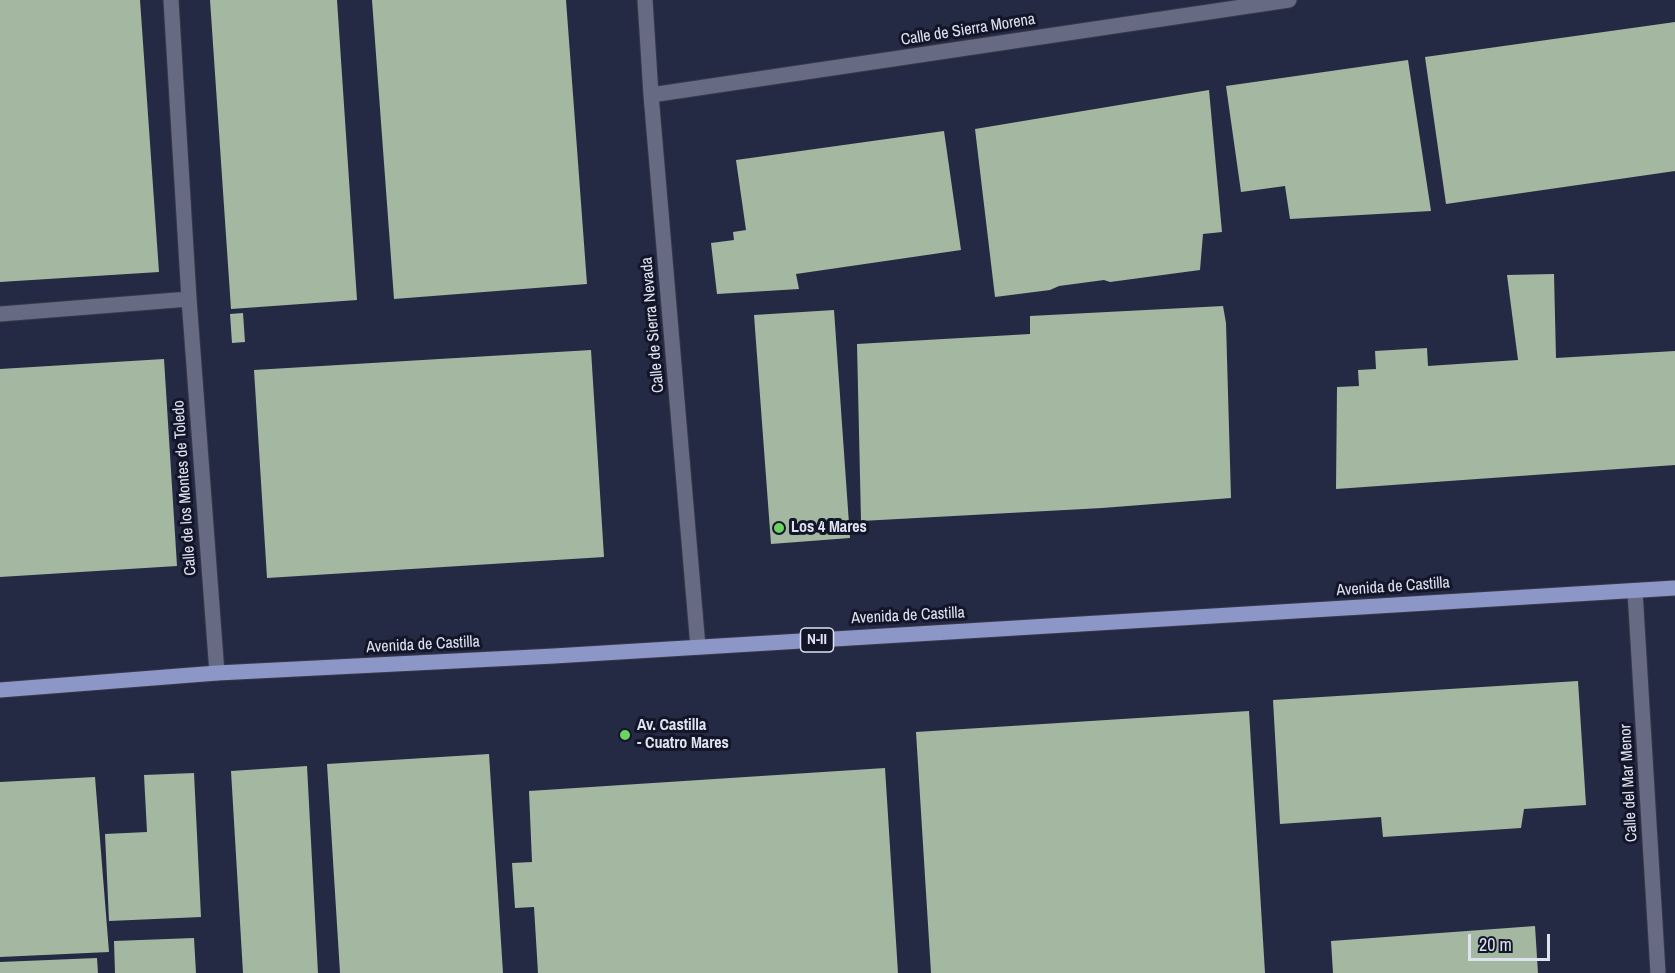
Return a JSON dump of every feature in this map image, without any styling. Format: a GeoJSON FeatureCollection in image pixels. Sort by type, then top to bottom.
{"type":"FeatureCollection","features":[{"type":"Feature","properties":{"kind":"main road","name":"Avenida de Castilla"},"geometry":{"type":"LineString","coordinates":[[0,690],[217,674],[1675,588]]}},
{"type":"Feature","properties":{"kind":"street","name":"Calle de los Montes de Toledo"},"geometry":{"type":"LineString","coordinates":[[171,0],[189,299],[217,674]]}},
{"type":"Feature","properties":{"kind":"street","name":"Calle de Sierra Nevada"},"geometry":{"type":"LineString","coordinates":[[645,0],[698,647]]}},
{"type":"Feature","properties":{"kind":"street","name":"Calle de Sierra Morena"},"geometry":{"type":"LineString","coordinates":[[651,95],[1289,0]]}},
{"type":"Feature","properties":{"kind":"street"},"geometry":{"type":"LineString","coordinates":[[0,314],[189,299]]}},
{"type":"Feature","properties":{"kind":"street","name":"Calle del Mar Menor"},"geometry":{"type":"LineString","coordinates":[[1635,591],[1658,973]]}},
{"type":"Feature","properties":{"kind":"shaded area"},"geometry":{"type":"Polygon","coordinates":[[[0,0],[1675,0],[1675,973],[0,973],[0,0]]]}},
{"type":"Feature","properties":{"kind":"building"},"geometry":{"type":"Polygon","coordinates":[[[0,0],[140,0],[159,272],[0,282],[0,0]]]}},
{"type":"Feature","properties":{"kind":"building"},"geometry":{"type":"Polygon","coordinates":[[[210,0],[337,0],[357,300],[231,309],[210,0]]]}},
{"type":"Feature","properties":{"kind":"building"},"geometry":{"type":"Polygon","coordinates":[[[372,0],[566,0],[587,284],[394,299],[372,0]]]}},
{"type":"Feature","properties":{"kind":"building"},"geometry":{"type":"Polygon","coordinates":[[[1675,22],[1675,171],[1446,204],[1425,57],[1675,22]]]}},
{"type":"Feature","properties":{"kind":"building"},"geometry":{"type":"Polygon","coordinates":[[[1408,60],[1431,211],[1290,219],[1285,186],[1241,192],[1226,86],[1408,60]]]}},
{"type":"Feature","properties":{"kind":"building"},"geometry":{"type":"Polygon","coordinates":[[[1209,90],[1222,232],[1203,234],[1200,270],[1110,282],[1104,280],[995,297],[975,129],[1209,90]]]}},
{"type":"Feature","properties":{"kind":"building"},"geometry":{"type":"Polygon","coordinates":[[[944,131],[961,250],[796,274],[799,289],[717,294],[711,243],[734,240],[733,232],[746,230],[736,160],[944,131]]]}},
{"type":"Feature","properties":{"kind":"building"},"geometry":{"type":"Polygon","coordinates":[[[1554,274],[1556,358],[1675,351],[1675,465],[1336,489],[1337,387],[1359,386],[1358,370],[1376,369],[1375,351],[1427,348],[1428,366],[1518,360],[1507,275],[1554,274]]]}},
{"type":"Feature","properties":{"kind":"building"},"geometry":{"type":"Polygon","coordinates":[[[1223,306],[1226,323],[1231,498],[1102,508],[861,521],[857,344],[1030,334],[1030,316],[1223,306]]]}},
{"type":"Feature","properties":{"kind":"building"},"geometry":{"type":"Polygon","coordinates":[[[834,310],[850,538],[771,544],[754,315],[834,310]]]}},
{"type":"Feature","properties":{"kind":"building"},"geometry":{"type":"Polygon","coordinates":[[[243,313],[245,342],[232,343],[230,314],[243,313]]]}},
{"type":"Feature","properties":{"kind":"building"},"geometry":{"type":"Polygon","coordinates":[[[591,350],[604,557],[267,578],[254,370],[591,350]]]}},
{"type":"Feature","properties":{"kind":"building"},"geometry":{"type":"Polygon","coordinates":[[[164,359],[177,566],[0,577],[0,369],[164,359]]]}},
{"type":"Feature","properties":{"kind":"building"},"geometry":{"type":"Polygon","coordinates":[[[1578,681],[1586,805],[1524,809],[1521,828],[1383,837],[1381,817],[1280,824],[1273,700],[1578,681]]]}},
{"type":"Feature","properties":{"kind":"building"},"geometry":{"type":"Polygon","coordinates":[[[1249,711],[1265,973],[931,973],[916,732],[1249,711]]]}},
{"type":"Feature","properties":{"kind":"building"},"geometry":{"type":"Polygon","coordinates":[[[489,754],[503,973],[340,973],[327,764],[489,754]]]}},
{"type":"Feature","properties":{"kind":"building"},"geometry":{"type":"Polygon","coordinates":[[[307,766],[318,973],[243,973],[231,771],[307,766]]]}},
{"type":"Feature","properties":{"kind":"building"},"geometry":{"type":"Polygon","coordinates":[[[885,768],[898,973],[538,973],[534,907],[515,908],[512,863],[532,862],[529,791],[885,768]]]}},
{"type":"Feature","properties":{"kind":"building"},"geometry":{"type":"Polygon","coordinates":[[[194,773],[201,917],[109,921],[105,834],[147,832],[144,775],[194,773]]]}},
{"type":"Feature","properties":{"kind":"building"},"geometry":{"type":"Polygon","coordinates":[[[95,777],[109,952],[0,957],[0,782],[95,777]]]}},
{"type":"Feature","properties":{"kind":"building"},"geometry":{"type":"Polygon","coordinates":[[[1535,926],[1538,973],[1333,973],[1331,941],[1535,926]]]}},
{"type":"Feature","properties":{"kind":"building"},"geometry":{"type":"Polygon","coordinates":[[[194,938],[196,973],[115,973],[114,941],[194,938]]]}},
{"type":"Feature","properties":{"kind":"building"},"geometry":{"type":"Polygon","coordinates":[[[97,958],[98,973],[0,973],[0,962],[97,958]]]}},
{"type":"Feature","properties":{"kind":"place","name":"Los 4 Mares"},"geometry":{"type":"Point","coordinates":[779,528]}},
{"type":"Feature","properties":{"kind":"place","name":"Av. Castilla - Cuatro Mares"},"geometry":{"type":"Point","coordinates":[625,735]}}]}
